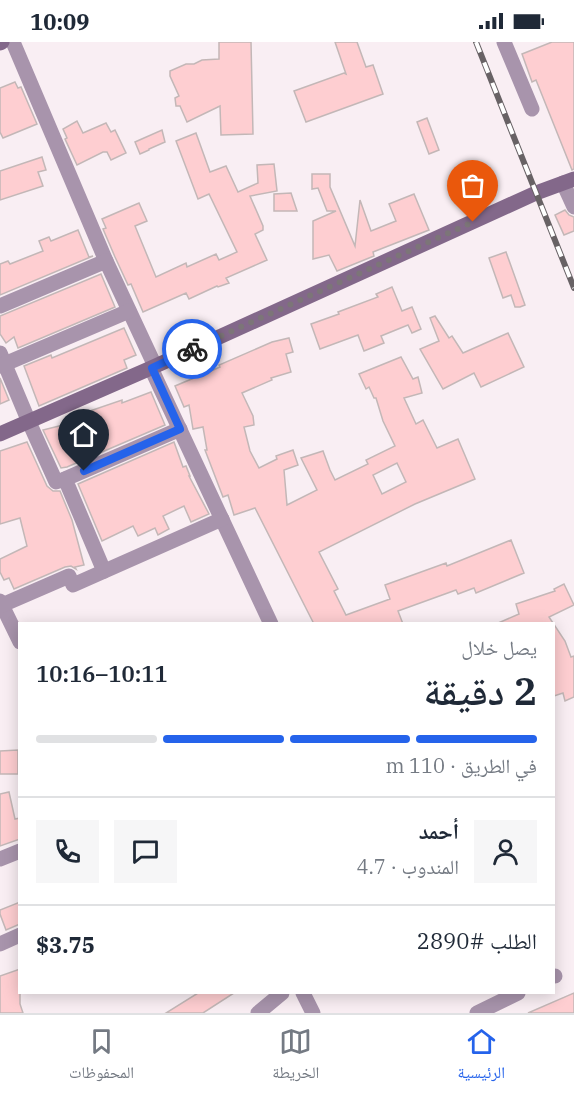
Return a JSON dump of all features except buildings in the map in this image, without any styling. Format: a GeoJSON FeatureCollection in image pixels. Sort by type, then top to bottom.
{"type":"FeatureCollection","features":[{"type":"Feature","properties":{"kind":"street"},"geometry":{"type":"LineString","coordinates":[[13,42],[180,429],[270,622]]}},
{"type":"Feature","properties":{"kind":"street"},"geometry":{"type":"LineString","coordinates":[[504,42],[532,109]]}},
{"type":"Feature","properties":{"kind":"street"},"geometry":{"type":"LineString","coordinates":[[0,434],[536,193],[569,181],[574,207]]}},
{"type":"Feature","properties":{"kind":"street"},"geometry":{"type":"LineString","coordinates":[[0,306],[106,261]]}},
{"type":"Feature","properties":{"kind":"street"},"geometry":{"type":"LineString","coordinates":[[129,311],[2,361],[56,482],[180,429]]}},
{"type":"Feature","properties":{"kind":"street"},"geometry":{"type":"LineString","coordinates":[[65,479],[104,571]]}},
{"type":"Feature","properties":{"kind":"street"},"geometry":{"type":"LineString","coordinates":[[18,638],[1,603],[69,576],[73,585],[222,519]]}},
{"type":"Feature","properties":{"kind":"street"},"geometry":{"type":"LineString","coordinates":[[0,859],[18,852]]}},
{"type":"Feature","properties":{"kind":"street"},"geometry":{"type":"LineString","coordinates":[[0,944],[18,936]]}},
{"type":"Feature","properties":{"kind":"street"},"geometry":{"type":"LineString","coordinates":[[258,1013],[281,994]]}},
{"type":"Feature","properties":{"kind":"street"},"geometry":{"type":"LineString","coordinates":[[304,994],[313,1013]]}},
{"type":"Feature","properties":{"kind":"street"},"geometry":{"type":"LineString","coordinates":[[477,1013],[516,994]]}},
{"type":"Feature","properties":{"kind":"railway"},"geometry":{"type":"LineString","coordinates":[[476,42],[574,288]]}},
{"type":"Feature","properties":{"kind":"way so far"},"geometry":{"type":"LineString","coordinates":[[192,349],[473,222]]}},
{"type":"Feature","properties":{"kind":"route"},"geometry":{"type":"LineString","coordinates":[[84,471],[180,429],[152,368],[192,349]]}}]}
